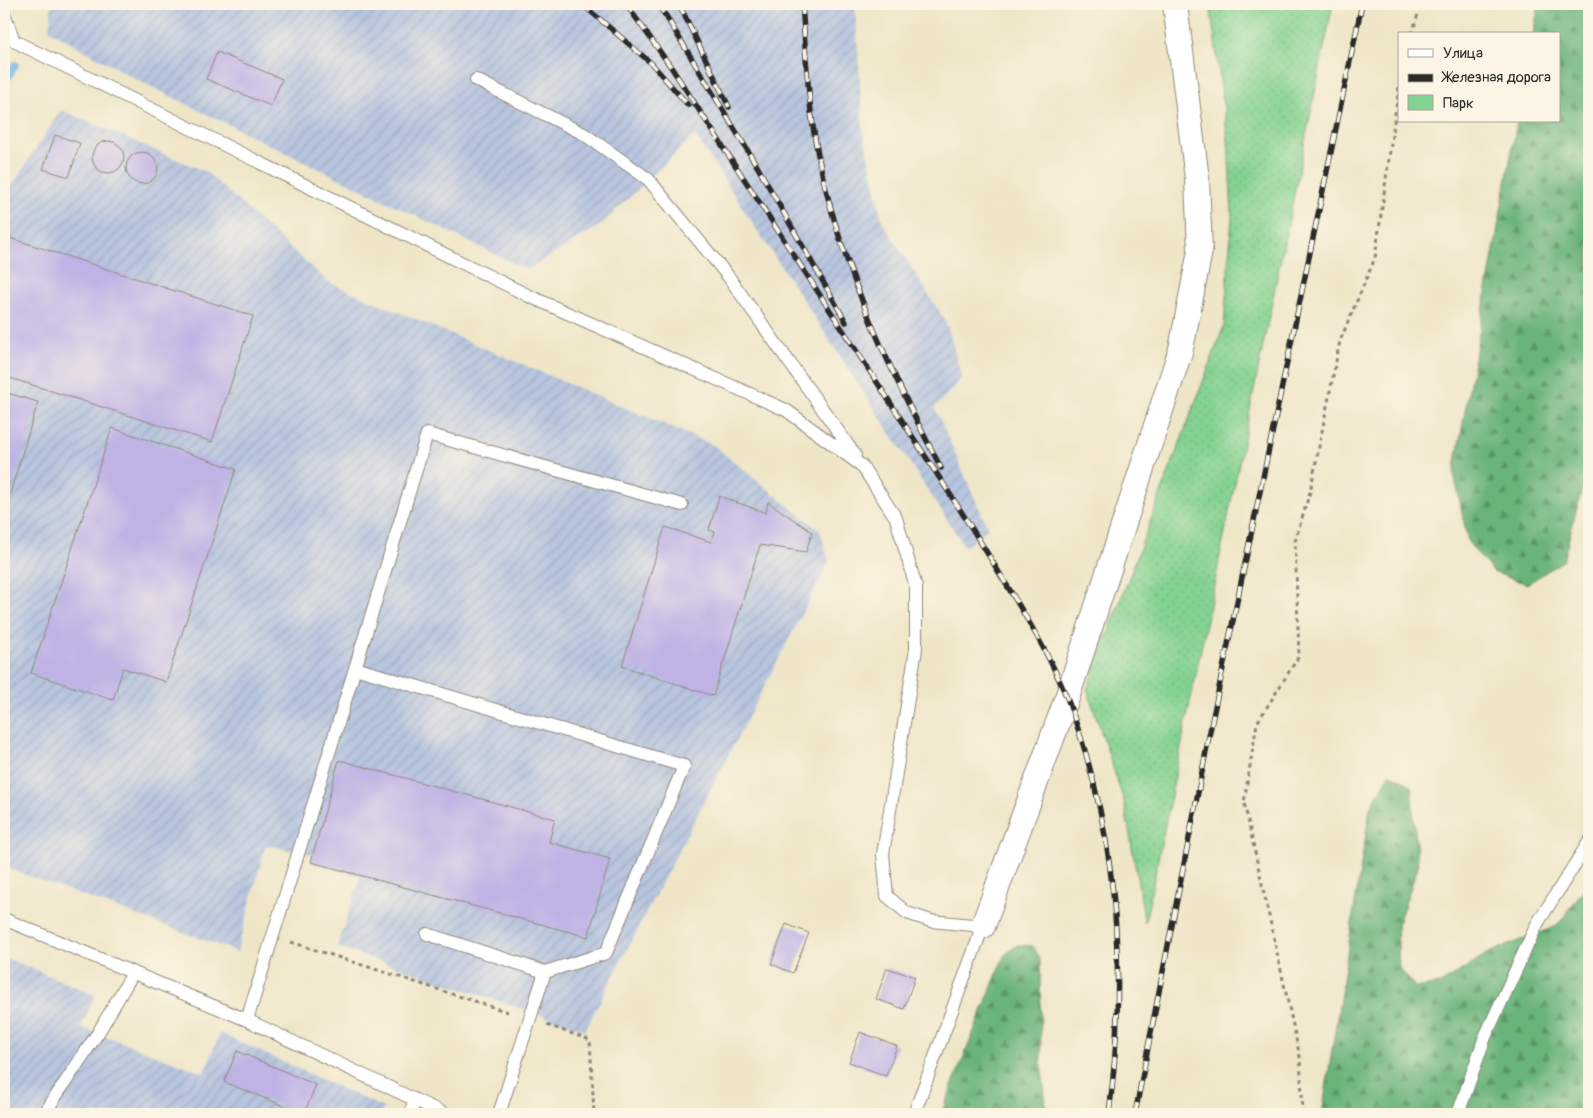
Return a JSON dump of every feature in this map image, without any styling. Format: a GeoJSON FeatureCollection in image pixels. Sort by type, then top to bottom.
{"type":"FeatureCollection","features":[{"type":"Feature","properties":{"kind":"street"},"geometry":{"type":"LineString","coordinates":[[983,926],[1067,698],[1180,349],[1200,251],[1197,179],[1175,4]]}},
{"type":"Feature","properties":{"kind":"lane"},"geometry":{"type":"LineString","coordinates":[[4,13],[14,41],[529,296],[786,410],[862,466]]}},
{"type":"Feature","properties":{"kind":"lane"},"geometry":{"type":"LineString","coordinates":[[476,80],[584,134],[648,180],[728,276],[862,466],[896,518],[916,587],[916,649],[883,854],[887,896],[906,913],[932,921],[983,926],[914,1114]]}},
{"type":"Feature","properties":{"kind":"lane"},"geometry":{"type":"LineString","coordinates":[[248,1020],[427,434],[682,505]]}},
{"type":"Feature","properties":{"kind":"lane"},"geometry":{"type":"LineString","coordinates":[[355,668],[684,766],[606,953],[544,972],[427,934]]}},
{"type":"Feature","properties":{"kind":"lane"},"geometry":{"type":"LineString","coordinates":[[1458,1114],[1485,1037],[1537,924],[1589,842]]}},
{"type":"Feature","properties":{"kind":"lane"},"geometry":{"type":"LineString","coordinates":[[4,919],[248,1020],[445,1114]]}},
{"type":"Feature","properties":{"kind":"lane"},"geometry":{"type":"LineString","coordinates":[[499,1114],[531,1020],[544,972]]}},
{"type":"Feature","properties":{"kind":"lane"},"geometry":{"type":"LineString","coordinates":[[44,1114],[98,1033],[133,973]]}},
{"type":"Feature","properties":{"kind":"lane"},"geometry":{"type":"LineString","coordinates":[[410,1114],[415,1100]]}},
{"type":"Feature","properties":{"kind":"path"},"geometry":{"type":"LineString","coordinates":[[1413,32],[1421,4]]}},
{"type":"Feature","properties":{"kind":"path"},"geometry":{"type":"LineString","coordinates":[[1303,1114],[1300,1057],[1244,802],[1257,723],[1299,656],[1294,541],[1310,492],[1340,340],[1375,258],[1398,93]]}},
{"type":"Feature","properties":{"kind":"path"},"geometry":{"type":"LineString","coordinates":[[273,936],[590,1040],[594,1114]]}},
{"type":"Feature","properties":{"kind":"shaded area"},"geometry":{"type":"Polygon","coordinates":[[[52,4],[855,4],[863,130],[882,221],[946,322],[962,377],[935,408],[988,528],[965,547],[695,135],[598,227],[527,270],[139,81],[49,30],[52,4]]]}},
{"type":"Feature","properties":{"kind":"shaded area"},"geometry":{"type":"Polygon","coordinates":[[[61,110],[206,172],[328,282],[713,445],[820,531],[829,562],[585,1030],[337,947],[361,876],[311,862],[313,855],[266,845],[237,952],[4,867],[4,185],[11,187],[61,110]]]}},
{"type":"Feature","properties":{"kind":"shaded area"},"geometry":{"type":"Polygon","coordinates":[[[4,957],[95,995],[81,1027],[204,1073],[220,1033],[384,1108],[381,1114],[4,1114],[4,957]]]}},
{"type":"Feature","properties":{"kind":"green space"},"geometry":{"type":"Polygon","coordinates":[[[1210,4],[1333,4],[1145,923],[1124,801],[1087,689],[1224,326],[1232,216],[1228,140],[1210,4]]]}},
{"type":"Feature","properties":{"kind":"green space"},"geometry":{"type":"Polygon","coordinates":[[[1539,4],[1589,4],[1589,462],[1563,561],[1527,584],[1493,572],[1468,542],[1454,473],[1517,122],[1560,122],[1560,32],[1533,32],[1539,4]]]}},
{"type":"Feature","properties":{"kind":"green space"},"geometry":{"type":"Polygon","coordinates":[[[1390,774],[1411,785],[1418,867],[1397,926],[1399,968],[1416,988],[1440,984],[1488,953],[1557,926],[1589,882],[1589,1114],[1322,1114],[1370,808],[1390,774]]]}},
{"type":"Feature","properties":{"kind":"green space"},"geometry":{"type":"Polygon","coordinates":[[[1017,945],[1033,946],[1040,959],[1041,1062],[1047,1114],[941,1114],[1004,956],[1017,945]]]}},
{"type":"Feature","properties":{"kind":"building"},"geometry":{"type":"Polygon","coordinates":[[[217,52],[282,79],[271,106],[206,79],[217,52]]]}},
{"type":"Feature","properties":{"kind":"building"},"geometry":{"type":"Polygon","coordinates":[[[55,135],[80,143],[69,177],[43,169],[55,135]]]}},
{"type":"Feature","properties":{"kind":"building"},"geometry":{"type":"Polygon","coordinates":[[[108,141],[114,142],[119,146],[123,151],[123,163],[119,168],[114,172],[108,173],[102,172],[97,168],[93,163],[92,157],[93,151],[97,146],[102,142],[108,141]]]}},
{"type":"Feature","properties":{"kind":"building"},"geometry":{"type":"Polygon","coordinates":[[[142,152],[148,153],[153,157],[157,162],[157,174],[153,179],[148,183],[142,184],[136,183],[131,179],[127,174],[126,168],[127,162],[131,157],[136,153],[142,152]]]}},
{"type":"Feature","properties":{"kind":"building"},"geometry":{"type":"Polygon","coordinates":[[[4,236],[253,316],[212,442],[4,376],[4,236]]]}},
{"type":"Feature","properties":{"kind":"building"},"geometry":{"type":"Polygon","coordinates":[[[4,392],[38,402],[4,513],[4,392]]]}},
{"type":"Feature","properties":{"kind":"building"},"geometry":{"type":"Polygon","coordinates":[[[112,428],[236,469],[166,682],[123,668],[113,700],[31,673],[112,428]]]}},
{"type":"Feature","properties":{"kind":"building"},"geometry":{"type":"Polygon","coordinates":[[[719,496],[766,513],[768,502],[812,532],[806,552],[760,545],[713,696],[622,666],[665,527],[711,542],[715,532],[709,530],[719,496]]]}},
{"type":"Feature","properties":{"kind":"building"},"geometry":{"type":"Polygon","coordinates":[[[339,760],[555,819],[549,842],[610,859],[588,937],[311,862],[339,760]]]}},
{"type":"Feature","properties":{"kind":"building"},"geometry":{"type":"Polygon","coordinates":[[[786,924],[809,933],[793,973],[771,964],[786,924]]]}},
{"type":"Feature","properties":{"kind":"building"},"geometry":{"type":"Polygon","coordinates":[[[887,968],[915,977],[904,1009],[876,999],[887,968]]]}},
{"type":"Feature","properties":{"kind":"building"},"geometry":{"type":"Polygon","coordinates":[[[860,1032],[897,1046],[886,1076],[849,1062],[860,1032]]]}},
{"type":"Feature","properties":{"kind":"building"},"geometry":{"type":"Polygon","coordinates":[[[237,1051],[316,1085],[304,1114],[224,1082],[237,1051]]]}},
{"type":"Feature","properties":{"kind":"waterway"},"geometry":{"type":"LineString","coordinates":[[4,83],[15,65]]}},
{"type":"Feature","properties":{"kind":"railway"},"geometry":{"type":"LineString","coordinates":[[582,4],[651,63],[688,105]]}},
{"type":"Feature","properties":{"kind":"railway"},"geometry":{"type":"LineString","coordinates":[[626,4],[671,67],[993,562],[1046,652],[1067,698],[1084,748],[1098,799],[1114,903],[1117,1009],[1109,1114]]}},
{"type":"Feature","properties":{"kind":"railway"},"geometry":{"type":"LineString","coordinates":[[657,4],[757,166],[846,322]]}},
{"type":"Feature","properties":{"kind":"railway"},"geometry":{"type":"LineString","coordinates":[[679,4],[729,107]]}},
{"type":"Feature","properties":{"kind":"railway"},"geometry":{"type":"LineString","coordinates":[[802,4],[812,118],[818,155],[839,237],[868,316],[941,468]]}},
{"type":"Feature","properties":{"kind":"railway"},"geometry":{"type":"LineString","coordinates":[[1135,1114],[1212,721],[1362,4]]}}]}
